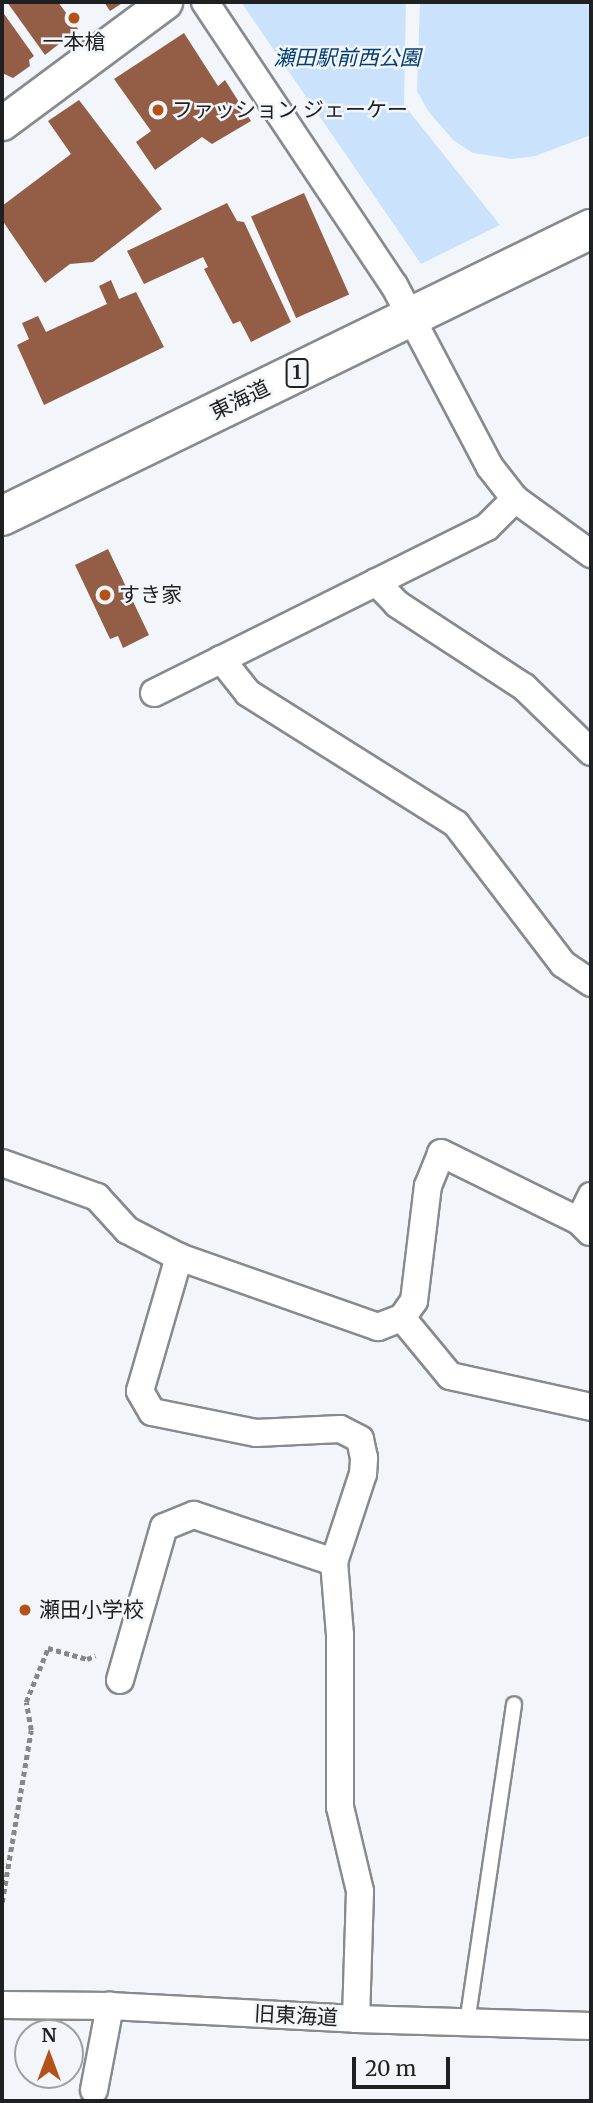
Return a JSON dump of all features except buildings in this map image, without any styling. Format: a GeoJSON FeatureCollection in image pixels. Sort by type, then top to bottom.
{"type":"FeatureCollection","features":[{"type":"Feature","properties":{"kind":"highway","name":"東海道"},"geometry":{"type":"LineString","coordinates":[[2,516],[591,229]]}},
{"type":"Feature","properties":{"kind":"street"},"geometry":{"type":"LineString","coordinates":[[2,123],[165,2]]}},
{"type":"Feature","properties":{"kind":"street"},"geometry":{"type":"LineString","coordinates":[[205,2],[394,285],[490,467],[515,499],[591,554]]}},
{"type":"Feature","properties":{"kind":"street"},"geometry":{"type":"LineString","coordinates":[[154,692],[487,527],[515,499]]}},
{"type":"Feature","properties":{"kind":"street"},"geometry":{"type":"LineString","coordinates":[[376,582],[397,604],[523,687],[591,752]]}},
{"type":"Feature","properties":{"kind":"street"},"geometry":{"type":"LineString","coordinates":[[221,659],[248,692],[456,824],[563,964],[591,983]]}},
{"type":"Feature","properties":{"kind":"street"},"geometry":{"type":"LineString","coordinates":[[2,1163],[97,1196],[127,1230],[179,1257],[378,1326],[402,1318],[414,1301],[428,1186],[441,1153],[585,1227],[591,1196]]}},
{"type":"Feature","properties":{"kind":"street"},"geometry":{"type":"LineString","coordinates":[[179,1257],[140,1391],[152,1412],[256,1433],[341,1429],[360,1439],[364,1458],[363,1474],[334,1562],[341,1635],[340,1807],[360,1891],[356,2019]]}},
{"type":"Feature","properties":{"kind":"street"},"geometry":{"type":"LineString","coordinates":[[402,1318],[450,1376],[591,1407]]}},
{"type":"Feature","properties":{"kind":"street"},"geometry":{"type":"LineString","coordinates":[[116,1665],[164,1527],[194,1515],[334,1562]]}},
{"type":"Feature","properties":{"kind":"street","name":"旧東海道"},"geometry":{"type":"LineString","coordinates":[[2,2005],[110,2006],[356,2019],[591,2026]]}},
{"type":"Feature","properties":{"kind":"street"},"geometry":{"type":"LineString","coordinates":[[94,2090],[110,2006]]}},
{"type":"Feature","properties":{"kind":"lane"},"geometry":{"type":"LineString","coordinates":[[467,2022],[514,1704]]}},
{"type":"Feature","properties":{"kind":"path"},"geometry":{"type":"LineString","coordinates":[[2,1902],[31,1730],[26,1702],[48,1648],[116,1665]]}},
{"type":"Feature","properties":{"kind":"green space","name":"瀬田駅前西公園"},"geometry":{"type":"Polygon","coordinates":[[[241,2],[406,2],[404,105],[500,225],[421,264],[241,2]]]}},
{"type":"Feature","properties":{"kind":"green space"},"geometry":{"type":"Polygon","coordinates":[[[420,2],[591,2],[591,135],[535,156],[512,159],[473,153],[453,140],[428,111],[417,91],[420,2]]]}},
{"type":"Feature","properties":{"kind":"place","name":"一本槍"},"geometry":{"type":"Point","coordinates":[74,18]}},
{"type":"Feature","properties":{"kind":"place","name":"ファッション ジェーケー"},"geometry":{"type":"Point","coordinates":[158,110]}},
{"type":"Feature","properties":{"kind":"place","name":"すき家"},"geometry":{"type":"Point","coordinates":[105,595]}},
{"type":"Feature","properties":{"kind":"place","name":"瀬田小学校"},"geometry":{"type":"Point","coordinates":[25,1610]}}]}
